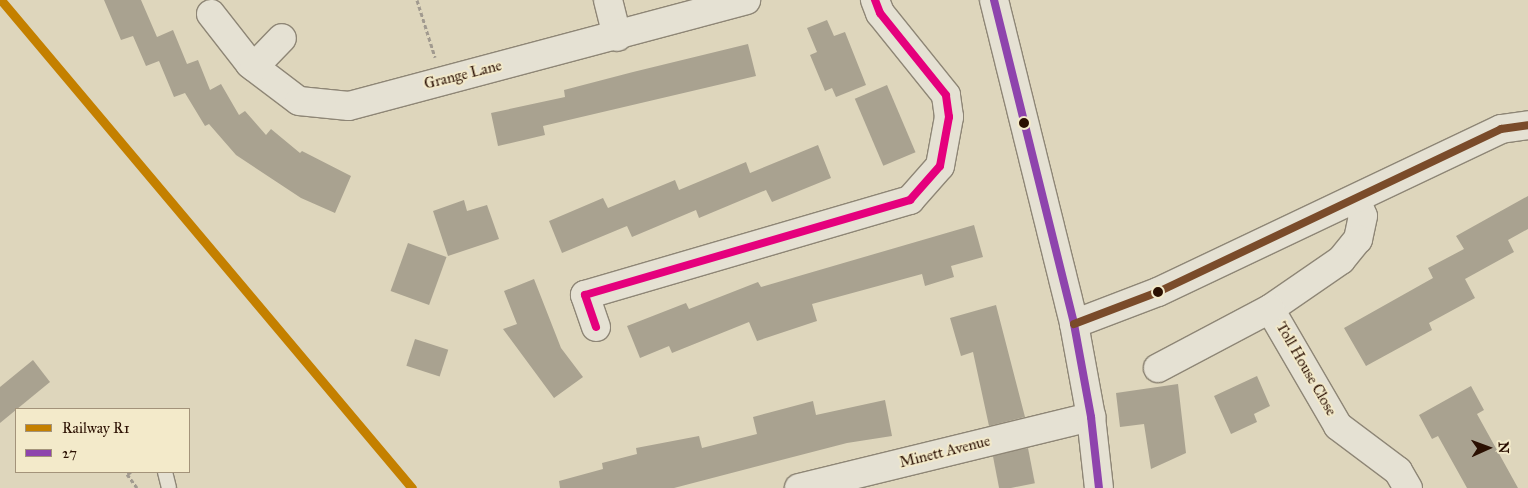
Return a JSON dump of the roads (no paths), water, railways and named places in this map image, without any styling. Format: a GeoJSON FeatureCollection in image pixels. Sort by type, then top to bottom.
{"type":"FeatureCollection","features":[{"type":"Feature","properties":{"kind":"street"},"geometry":{"type":"LineString","coordinates":[[608,0],[617,36]]}},
{"type":"Feature","properties":{"kind":"street","name":"Grange Lane"},"geometry":{"type":"LineString","coordinates":[[211,14],[254,67],[299,101],[349,106],[442,80],[617,36],[746,0]]}},
{"type":"Feature","properties":{"kind":"street"},"geometry":{"type":"LineString","coordinates":[[596,327],[585,295],[910,200],[940,166],[949,117],[946,95],[880,13],[875,0]]}},
{"type":"Feature","properties":{"kind":"street"},"geometry":{"type":"LineString","coordinates":[[994,0],[1074,324],[1092,417],[1099,488]]}},
{"type":"Feature","properties":{"kind":"street"},"geometry":{"type":"LineString","coordinates":[[254,67],[282,38]]}},
{"type":"Feature","properties":{"kind":"street"},"geometry":{"type":"LineString","coordinates":[[1074,324],[1158,292],[1502,129],[1528,125]]}},
{"type":"Feature","properties":{"kind":"street","name":"Toll House Close"},"geometry":{"type":"LineString","coordinates":[[1158,368],[1270,309],[1341,260],[1358,239],[1363,216],[1356,199]]}},
{"type":"Feature","properties":{"kind":"street","name":"Toll House Close"},"geometry":{"type":"LineString","coordinates":[[1270,309],[1338,426],[1398,471],[1408,488]]}},
{"type":"Feature","properties":{"kind":"street","name":"Minett Avenue"},"geometry":{"type":"LineString","coordinates":[[799,488],[1092,417]]}},
{"type":"Feature","properties":{"kind":"lane"},"geometry":{"type":"LineString","coordinates":[[165,473],[169,488]]}},
{"type":"Feature","properties":{"kind":"rail line","name":"R1"},"geometry":{"type":"LineString","coordinates":[[1,0],[412,488]]}}]}
